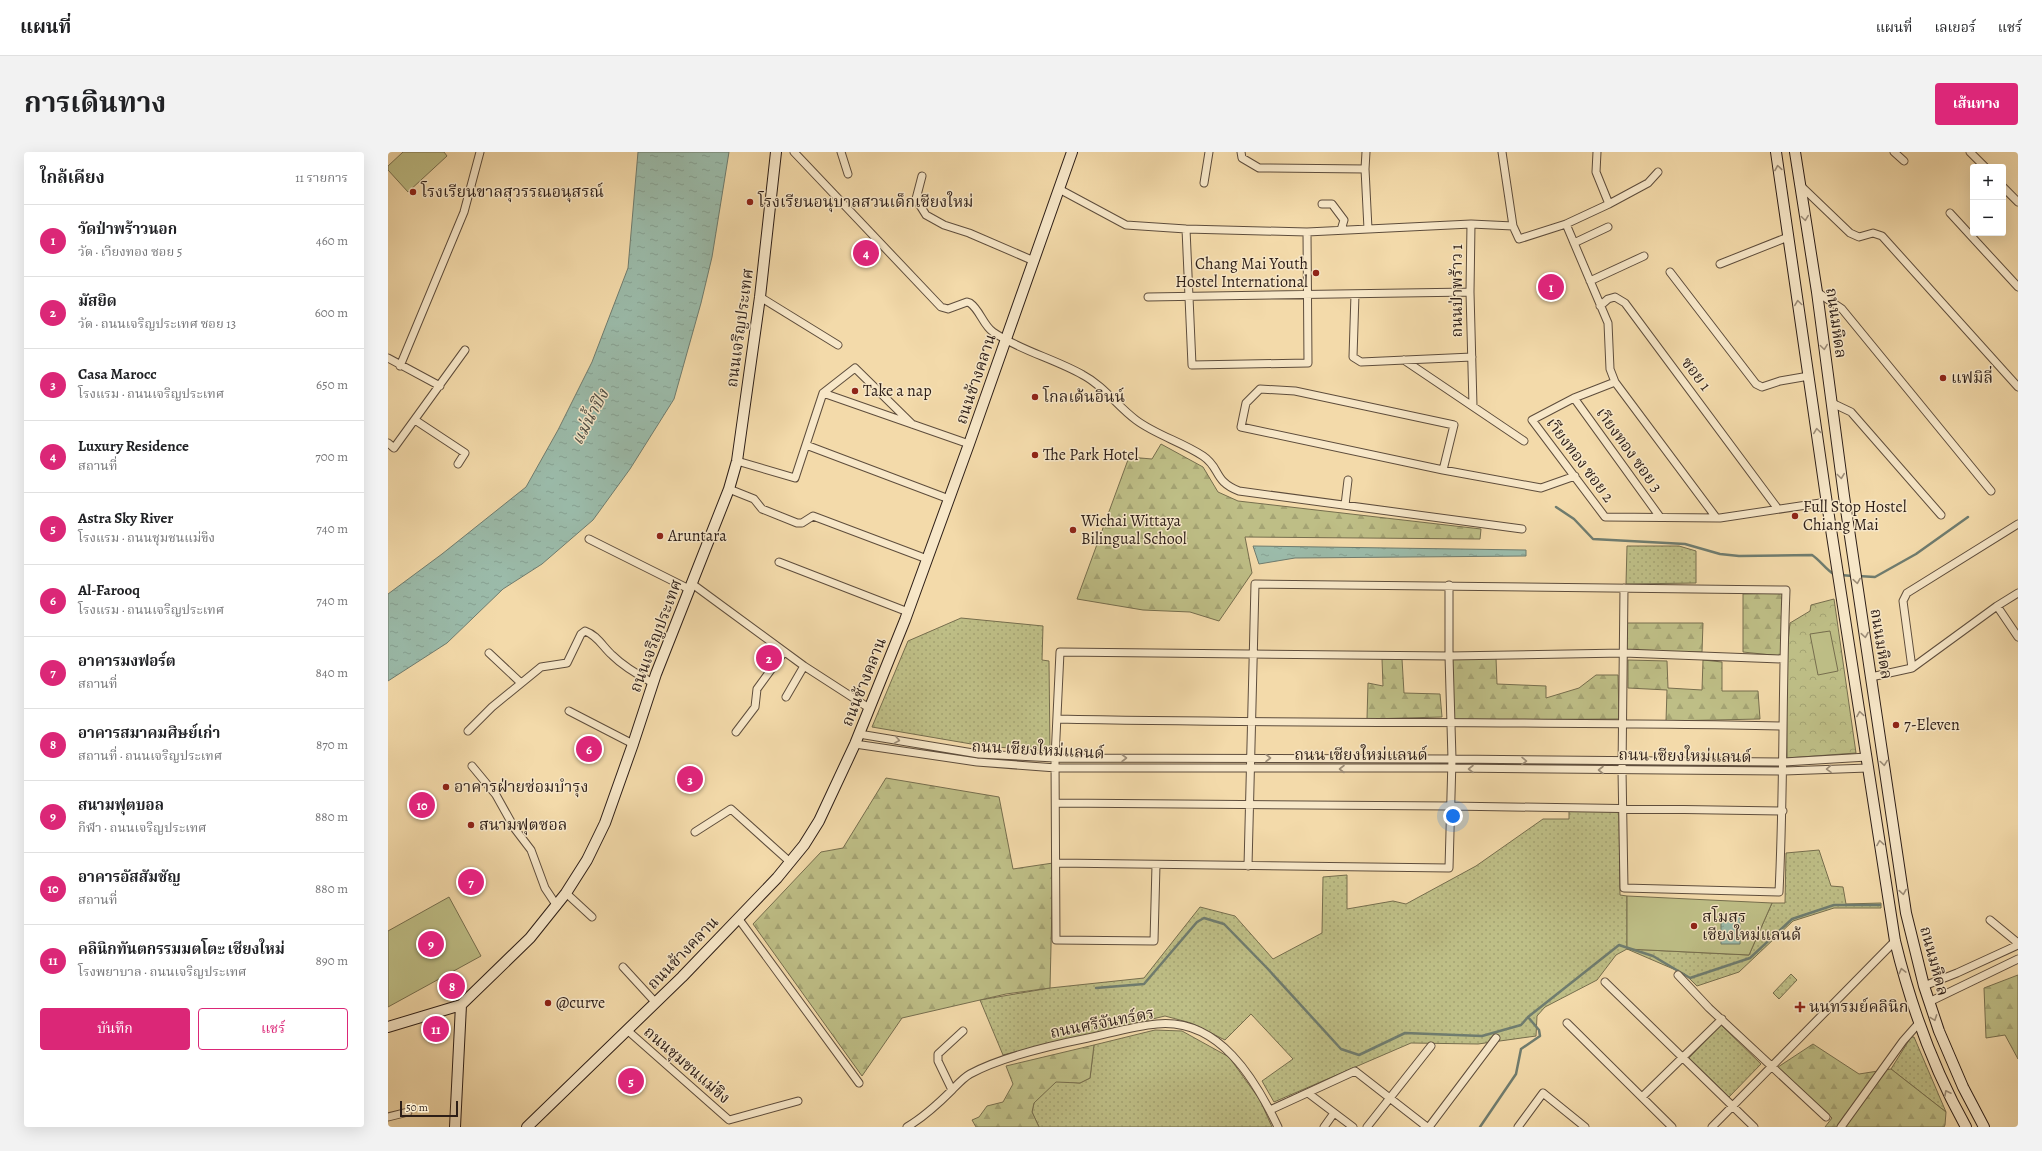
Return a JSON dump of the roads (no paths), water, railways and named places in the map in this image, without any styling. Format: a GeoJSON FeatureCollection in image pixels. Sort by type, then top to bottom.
{"type":"FeatureCollection","features":[{"type":"Feature","properties":{"kind":"street"},"geometry":{"type":"LineString","coordinates":[[400,366],[464,212],[480,152]]}},
{"type":"Feature","properties":{"kind":"street","name":"ถนนเจริญประเทศ"},"geometry":{"type":"LineString","coordinates":[[388,1027],[461,1005],[523,946],[556,906],[587,860],[605,823],[653,683],[729,489],[737,461],[760,297],[776,152]]}},
{"type":"Feature","properties":{"kind":"street"},"geometry":{"type":"LineString","coordinates":[[794,152],[941,307],[948,309],[967,302],[970,303],[988,328],[1005,339],[1064,364],[1097,382],[1120,407],[1137,421],[1207,459],[1221,481],[1227,487],[1239,491],[1522,529]]}},
{"type":"Feature","properties":{"kind":"street"},"geometry":{"type":"LineString","coordinates":[[841,152],[848,174]]}},
{"type":"Feature","properties":{"kind":"street","name":"ถนนช้างคลาน"},"geometry":{"type":"LineString","coordinates":[[527,1127],[656,1003],[738,918],[790,862],[804,845],[819,821],[855,744],[908,612],[1072,152]]}},
{"type":"Feature","properties":{"kind":"street"},"geometry":{"type":"LineString","coordinates":[[1204,183],[1209,152]]}},
{"type":"Feature","properties":{"kind":"street"},"geometry":{"type":"LineString","coordinates":[[1241,152],[1242,158],[1259,168],[1364,169]]}},
{"type":"Feature","properties":{"kind":"street"},"geometry":{"type":"LineString","coordinates":[[1366,152],[1364,169],[1368,229]]}},
{"type":"Feature","properties":{"kind":"street"},"geometry":{"type":"LineString","coordinates":[[1502,152],[1513,226],[1519,239],[1566,224],[1609,204],[1648,184],[1658,172]]}},
{"type":"Feature","properties":{"kind":"street"},"geometry":{"type":"LineString","coordinates":[[1597,152],[1596,172],[1609,204]]}},
{"type":"Feature","properties":{"kind":"street","name":"ถนนมหิดล"},"geometry":{"type":"LineString","coordinates":[[1776,152],[1827,500],[1895,941],[1903,976],[1918,1024],[1939,1076],[1964,1126]]}},
{"type":"Feature","properties":{"kind":"street","name":"ถนนมหิดล"},"geometry":{"type":"LineString","coordinates":[[1795,152],[1817,292],[1854,566],[1906,913],[1929,1002],[1963,1087],[1984,1127]]}},
{"type":"Feature","properties":{"kind":"street"},"geometry":{"type":"LineString","coordinates":[[1894,152],[1904,161]]}},
{"type":"Feature","properties":{"kind":"street"},"geometry":{"type":"LineString","coordinates":[[1970,152],[1981,164]]}},
{"type":"Feature","properties":{"kind":"street"},"geometry":{"type":"LineString","coordinates":[[922,176],[916,199],[926,215],[944,225],[969,233],[1034,261]]}},
{"type":"Feature","properties":{"kind":"street"},"geometry":{"type":"LineString","coordinates":[[1800,186],[1850,233],[1859,237],[1873,233],[1882,236],[2018,388]]}},
{"type":"Feature","properties":{"kind":"street"},"geometry":{"type":"LineString","coordinates":[[1059,189],[1126,225],[1186,229],[1307,232],[1471,224],[1513,226]]}},
{"type":"Feature","properties":{"kind":"street"},"geometry":{"type":"LineString","coordinates":[[2006,189],[2018,202]]}},
{"type":"Feature","properties":{"kind":"street"},"geometry":{"type":"LineString","coordinates":[[1322,204],[1332,204],[1340,214],[1344,220],[1341,230]]}},
{"type":"Feature","properties":{"kind":"street"},"geometry":{"type":"LineString","coordinates":[[1950,213],[2016,282]]}},
{"type":"Feature","properties":{"kind":"street","name":"ถนนป่าพร้าว 1"},"geometry":{"type":"LineString","coordinates":[[1471,224],[1470,292],[1473,406]]}},
{"type":"Feature","properties":{"kind":"street"},"geometry":{"type":"LineString","coordinates":[[1566,224],[1608,323],[1610,369],[1616,382],[1715,516]]}},
{"type":"Feature","properties":{"kind":"street"},"geometry":{"type":"LineString","coordinates":[[1574,243],[1608,227]]}},
{"type":"Feature","properties":{"kind":"street"},"geometry":{"type":"LineString","coordinates":[[1186,229],[1192,365],[1308,363],[1307,232]]}},
{"type":"Feature","properties":{"kind":"street"},"geometry":{"type":"LineString","coordinates":[[1720,264],[1788,237]]}},
{"type":"Feature","properties":{"kind":"street"},"geometry":{"type":"LineString","coordinates":[[1590,281],[1644,256]]}},
{"type":"Feature","properties":{"kind":"street"},"geometry":{"type":"LineString","coordinates":[[1670,272],[1756,384],[1762,387],[1809,376]]}},
{"type":"Feature","properties":{"kind":"street"},"geometry":{"type":"LineString","coordinates":[[1148,297],[1189,298],[1470,292]]}},
{"type":"Feature","properties":{"kind":"street"},"geometry":{"type":"LineString","coordinates":[[1817,292],[1842,309],[1991,492]]}},
{"type":"Feature","properties":{"kind":"street"},"geometry":{"type":"LineString","coordinates":[[1354,294],[1353,357],[1362,362],[1472,357]]}},
{"type":"Feature","properties":{"kind":"street"},"geometry":{"type":"LineString","coordinates":[[760,297],[838,345]]}},
{"type":"Feature","properties":{"kind":"street","name":"ซอย 1"},"geometry":{"type":"LineString","coordinates":[[1600,306],[1608,299],[1615,297],[1625,303],[1777,507]]}},
{"type":"Feature","properties":{"kind":"street"},"geometry":{"type":"LineString","coordinates":[[388,443],[394,448],[440,386],[464,350]]}},
{"type":"Feature","properties":{"kind":"street"},"geometry":{"type":"LineString","coordinates":[[388,358],[400,366],[440,386]]}},
{"type":"Feature","properties":{"kind":"street"},"geometry":{"type":"LineString","coordinates":[[1404,360],[1524,441]]}},
{"type":"Feature","properties":{"kind":"street"},"geometry":{"type":"LineString","coordinates":[[737,461],[795,478],[823,392],[855,368],[912,424]]}},
{"type":"Feature","properties":{"kind":"street"},"geometry":{"type":"LineString","coordinates":[[1574,398],[1616,382]]}},
{"type":"Feature","properties":{"kind":"street"},"geometry":{"type":"LineString","coordinates":[[1443,470],[1454,425],[1295,392],[1260,388],[1246,403],[1240,427],[1443,470],[1541,488],[1575,476]]}},
{"type":"Feature","properties":{"kind":"street"},"geometry":{"type":"LineString","coordinates":[[823,392],[969,444]]}},
{"type":"Feature","properties":{"kind":"street","name":"เาียงทอง ซอย 2"},"geometry":{"type":"LineString","coordinates":[[1574,398],[1532,420],[1604,517],[1660,517]]}},
{"type":"Feature","properties":{"kind":"street","name":"เาียงทอง ซอย 3"},"geometry":{"type":"LineString","coordinates":[[1574,398],[1660,517]]}},
{"type":"Feature","properties":{"kind":"street"},"geometry":{"type":"LineString","coordinates":[[1832,403],[1851,412],[1941,515]]}},
{"type":"Feature","properties":{"kind":"street"},"geometry":{"type":"LineString","coordinates":[[414,420],[465,453],[458,464]]}},
{"type":"Feature","properties":{"kind":"street"},"geometry":{"type":"LineString","coordinates":[[806,445],[949,499]]}},
{"type":"Feature","properties":{"kind":"street"},"geometry":{"type":"LineString","coordinates":[[1345,505],[1348,480]]}},
{"type":"Feature","properties":{"kind":"street"},"geometry":{"type":"LineString","coordinates":[[729,489],[754,499],[762,509],[797,524],[802,523],[813,516],[927,559]]}},
{"type":"Feature","properties":{"kind":"street"},"geometry":{"type":"LineString","coordinates":[[1660,517],[1715,516],[1718,514],[1827,500]]}},
{"type":"Feature","properties":{"kind":"street"},"geometry":{"type":"LineString","coordinates":[[1912,668],[1903,601],[1907,593],[2018,524]]}},
{"type":"Feature","properties":{"kind":"street"},"geometry":{"type":"LineString","coordinates":[[589,539],[690,586],[804,666],[869,708]]}},
{"type":"Feature","properties":{"kind":"street"},"geometry":{"type":"LineString","coordinates":[[780,562],[908,612]]}},
{"type":"Feature","properties":{"kind":"street"},"geometry":{"type":"LineString","coordinates":[[1248,866],[1255,584],[1449,585],[1786,590],[1782,726],[1784,771],[1779,892],[1624,888],[1622,723],[1624,588]]}},
{"type":"Feature","properties":{"kind":"street"},"geometry":{"type":"LineString","coordinates":[[1057,864],[1449,868],[1452,759],[1449,656],[1449,585]]}},
{"type":"Feature","properties":{"kind":"street"},"geometry":{"type":"LineString","coordinates":[[1871,677],[1912,668],[1996,606],[2018,593]]}},
{"type":"Feature","properties":{"kind":"street"},"geometry":{"type":"LineString","coordinates":[[1996,606],[2018,637]]}},
{"type":"Feature","properties":{"kind":"street"},"geometry":{"type":"LineString","coordinates":[[468,731],[492,707],[544,665],[567,663],[581,634],[585,631],[592,633],[611,655],[631,671],[653,683]]}},
{"type":"Feature","properties":{"kind":"street"},"geometry":{"type":"LineString","coordinates":[[736,732],[755,707],[757,689],[784,652]]}},
{"type":"Feature","properties":{"kind":"street"},"geometry":{"type":"LineString","coordinates":[[1156,865],[1154,941],[1056,940],[1057,803],[1055,758],[1060,652],[1449,656],[1624,653],[1783,659]]}},
{"type":"Feature","properties":{"kind":"street"},"geometry":{"type":"LineString","coordinates":[[489,653],[521,683]]}},
{"type":"Feature","properties":{"kind":"street"},"geometry":{"type":"LineString","coordinates":[[786,697],[804,666]]}},
{"type":"Feature","properties":{"kind":"street"},"geometry":{"type":"LineString","coordinates":[[568,711],[633,744]]}},
{"type":"Feature","properties":{"kind":"street"},"geometry":{"type":"LineString","coordinates":[[1057,719],[1251,723],[1622,723],[1782,726]]}},
{"type":"Feature","properties":{"kind":"street","name":"ถนน เชียงใหม่แลนด์"},"geometry":{"type":"LineString","coordinates":[[859,734],[979,754],[1055,758],[1784,762],[1867,757]]}},
{"type":"Feature","properties":{"kind":"street","name":"ถนน เชียงใหม่แลนด์"},"geometry":{"type":"LineString","coordinates":[[855,744],[977,762],[1056,768],[1451,768],[1784,771],[1868,768]]}},
{"type":"Feature","properties":{"kind":"street"},"geometry":{"type":"LineString","coordinates":[[472,766],[496,795],[515,829],[531,850],[545,888],[556,906]]}},
{"type":"Feature","properties":{"kind":"street"},"geometry":{"type":"LineString","coordinates":[[1057,803],[1450,806],[1783,811]]}},
{"type":"Feature","properties":{"kind":"street"},"geometry":{"type":"LineString","coordinates":[[695,832],[731,809],[790,862]]}},
{"type":"Feature","properties":{"kind":"street"},"geometry":{"type":"LineString","coordinates":[[566,893],[592,917]]}},
{"type":"Feature","properties":{"kind":"street"},"geometry":{"type":"LineString","coordinates":[[738,918],[859,1083]]}},
{"type":"Feature","properties":{"kind":"street"},"geometry":{"type":"LineString","coordinates":[[1924,986],[1957,973],[2018,944],[1990,920]]}},
{"type":"Feature","properties":{"kind":"street"},"geometry":{"type":"LineString","coordinates":[[1712,1127],[1895,941]]}},
{"type":"Feature","properties":{"kind":"street"},"geometry":{"type":"LineString","coordinates":[[1929,1002],[2018,959]]}},
{"type":"Feature","properties":{"kind":"street"},"geometry":{"type":"LineString","coordinates":[[623,967],[656,1003]]}},
{"type":"Feature","properties":{"kind":"street"},"geometry":{"type":"LineString","coordinates":[[1678,975],[1694,993],[1826,1117]]}},
{"type":"Feature","properties":{"kind":"street"},"geometry":{"type":"LineString","coordinates":[[1605,982],[1754,1127]]}},
{"type":"Feature","properties":{"kind":"street"},"geometry":{"type":"LineString","coordinates":[[456,1127],[461,1005]]}},
{"type":"Feature","properties":{"kind":"street"},"geometry":{"type":"LineString","coordinates":[[1642,1097],[1722,1018]]}},
{"type":"Feature","properties":{"kind":"street"},"geometry":{"type":"LineString","coordinates":[[1567,1023],[1672,1127]]}},
{"type":"Feature","properties":{"kind":"street","name":"ถนนศรีจันทร์ดร"},"geometry":{"type":"LineString","coordinates":[[909,1127],[919,1120],[968,1075],[989,1065],[1065,1042],[1157,1024],[1178,1025],[1218,1043],[1232,1054],[1250,1076],[1278,1127]]}},
{"type":"Feature","properties":{"kind":"street"},"geometry":{"type":"LineString","coordinates":[[1841,1127],[1903,1041],[1918,1024]]}},
{"type":"Feature","properties":{"kind":"street","name":"ถนนชุมชนแม่ขิง"},"geometry":{"type":"LineString","coordinates":[[627,1030],[729,1120],[798,1101]]}},
{"type":"Feature","properties":{"kind":"street"},"geometry":{"type":"LineString","coordinates":[[952,1090],[938,1061],[938,1054],[963,1031]]}},
{"type":"Feature","properties":{"kind":"street"},"geometry":{"type":"LineString","coordinates":[[1270,1110],[1355,1071],[1428,1127],[1496,1038]]}},
{"type":"Feature","properties":{"kind":"street"},"geometry":{"type":"LineString","coordinates":[[1367,1127],[1431,1046]]}},
{"type":"Feature","properties":{"kind":"street"},"geometry":{"type":"LineString","coordinates":[[1308,1092],[1353,1127]]}},
{"type":"Feature","properties":{"kind":"street"},"geometry":{"type":"LineString","coordinates":[[1518,1127],[1543,1093],[1585,1127]]}},
{"type":"Feature","properties":{"kind":"street"},"geometry":{"type":"LineString","coordinates":[[388,1116],[408,1112]]}},
{"type":"Feature","properties":{"kind":"street"},"geometry":{"type":"LineString","coordinates":[[1324,1127],[1334,1113]]}},
{"type":"Feature","properties":{"kind":"water","name":"แม่น้ำปิง"},"geometry":{"type":"Polygon","coordinates":[[[638,152],[729,152],[712,257],[701,303],[674,399],[630,469],[593,520],[542,564],[503,589],[447,643],[388,681],[388,594],[442,554],[526,487],[558,430],[592,362],[628,268],[638,152]]]}},
{"type":"Feature","properties":{"kind":"water"},"geometry":{"type":"Polygon","coordinates":[[[1253,546],[1526,550],[1526,556],[1295,558],[1259,564],[1253,546]]]}},
{"type":"Feature","properties":{"kind":"water"},"geometry":{"type":"Polygon","coordinates":[[[1721,915],[1740,915],[1740,944],[1721,944],[1721,915]]]}},
{"type":"Feature","properties":{"kind":"waterway"},"geometry":{"type":"LineString","coordinates":[[1556,507],[1574,519],[1593,539],[1685,544],[1720,554],[1739,556],[1812,555],[1835,575]]}},
{"type":"Feature","properties":{"kind":"waterway"},"geometry":{"type":"LineString","coordinates":[[1858,576],[1875,577],[1916,554],[1968,517]]}},
{"type":"Feature","properties":{"kind":"waterway"},"geometry":{"type":"LineString","coordinates":[[1840,575],[1853,576]]}},
{"type":"Feature","properties":{"kind":"waterway"},"geometry":{"type":"LineString","coordinates":[[1096,988],[1144,984],[1197,922],[1204,918],[1224,924],[1267,968],[1341,1049],[1359,1055],[1405,1033],[1482,1036],[1521,1025],[1528,1017],[1619,945],[1653,956],[1690,978],[1750,958],[1792,919],[1834,905],[1880,905]]}},
{"type":"Feature","properties":{"kind":"waterway"},"geometry":{"type":"LineString","coordinates":[[1480,1127],[1516,1074],[1521,1049],[1540,1036],[1539,1030],[1528,1017]]}},
{"type":"Feature","properties":{"kind":"place","name":"โรงเรียนขาลสุวรรณอนุสรณ์"},"geometry":{"type":"Point","coordinates":[413,192]}},
{"type":"Feature","properties":{"kind":"place","name":"โรงเรียนอนุบาลสวนเด็กเชียงใหม่"},"geometry":{"type":"Point","coordinates":[750,202]}},
{"type":"Feature","properties":{"kind":"place","name":"Luxury Residence"},"geometry":{"type":"Point","coordinates":[866,253]}},
{"type":"Feature","properties":{"kind":"place","name":"Chang Mai Youth Hostel International"},"geometry":{"type":"Point","coordinates":[1316,273]}},
{"type":"Feature","properties":{"kind":"place","name":"วัดป่าพร้าวนอก"},"geometry":{"type":"Point","coordinates":[1551,287]}},
{"type":"Feature","properties":{"kind":"place","name":"แฟมิลี่"},"geometry":{"type":"Point","coordinates":[1943,378]}},
{"type":"Feature","properties":{"kind":"place","name":"Take a nap"},"geometry":{"type":"Point","coordinates":[855,391]}},
{"type":"Feature","properties":{"kind":"place","name":"โกลเด้นอินน์"},"geometry":{"type":"Point","coordinates":[1035,397]}},
{"type":"Feature","properties":{"kind":"place","name":"The Park Hotel"},"geometry":{"type":"Point","coordinates":[1035,455]}},
{"type":"Feature","properties":{"kind":"place","name":"Full Stop Hostel Chiang Mai"},"geometry":{"type":"Point","coordinates":[1795,516]}},
{"type":"Feature","properties":{"kind":"place","name":"Wichai Wittaya Bilingual School"},"geometry":{"type":"Point","coordinates":[1073,530]}},
{"type":"Feature","properties":{"kind":"place","name":"Aruntara"},"geometry":{"type":"Point","coordinates":[660,536]}},
{"type":"Feature","properties":{"kind":"place","name":"มัสยิด"},"geometry":{"type":"Point","coordinates":[769,658]}},
{"type":"Feature","properties":{"kind":"place","name":"7-Eleven"},"geometry":{"type":"Point","coordinates":[1896,725]}},
{"type":"Feature","properties":{"kind":"place","name":"Al-Farooq"},"geometry":{"type":"Point","coordinates":[589,749]}},
{"type":"Feature","properties":{"kind":"place","name":"Casa Marocc"},"geometry":{"type":"Point","coordinates":[690,779]}},
{"type":"Feature","properties":{"kind":"place","name":"อาคารฝ่ายซ่อมบำรุง"},"geometry":{"type":"Point","coordinates":[446,787]}},
{"type":"Feature","properties":{"kind":"place","name":"อาคารอัสสัมชัญ"},"geometry":{"type":"Point","coordinates":[422,805]}},
{"type":"Feature","properties":{"kind":"place","name":"สนามฟุตซอล"},"geometry":{"type":"Point","coordinates":[471,825]}},
{"type":"Feature","properties":{"kind":"place","name":"อาคารมงฟอร์ต"},"geometry":{"type":"Point","coordinates":[471,882]}},
{"type":"Feature","properties":{"kind":"place","name":"สโมสร เชียงใหม่แลนด้"},"geometry":{"type":"Point","coordinates":[1694,926]}},
{"type":"Feature","properties":{"kind":"place","name":"สนามฟุตบอล"},"geometry":{"type":"Point","coordinates":[431,944]}},
{"type":"Feature","properties":{"kind":"place","name":"อาคารสมาคมศิษย์เก่า"},"geometry":{"type":"Point","coordinates":[452,986]}},
{"type":"Feature","properties":{"kind":"place","name":"@curve"},"geometry":{"type":"Point","coordinates":[548,1003]}},
{"type":"Feature","properties":{"kind":"place","name":"นนทรมย์คลินิก"},"geometry":{"type":"Point","coordinates":[1800,1007]}},
{"type":"Feature","properties":{"kind":"place","name":"คลินิกทันตกรรมมตโตะ เชียงใหม่"},"geometry":{"type":"Point","coordinates":[436,1029]}},
{"type":"Feature","properties":{"kind":"place","name":"Astra Sky River"},"geometry":{"type":"Point","coordinates":[631,1081]}}]}
